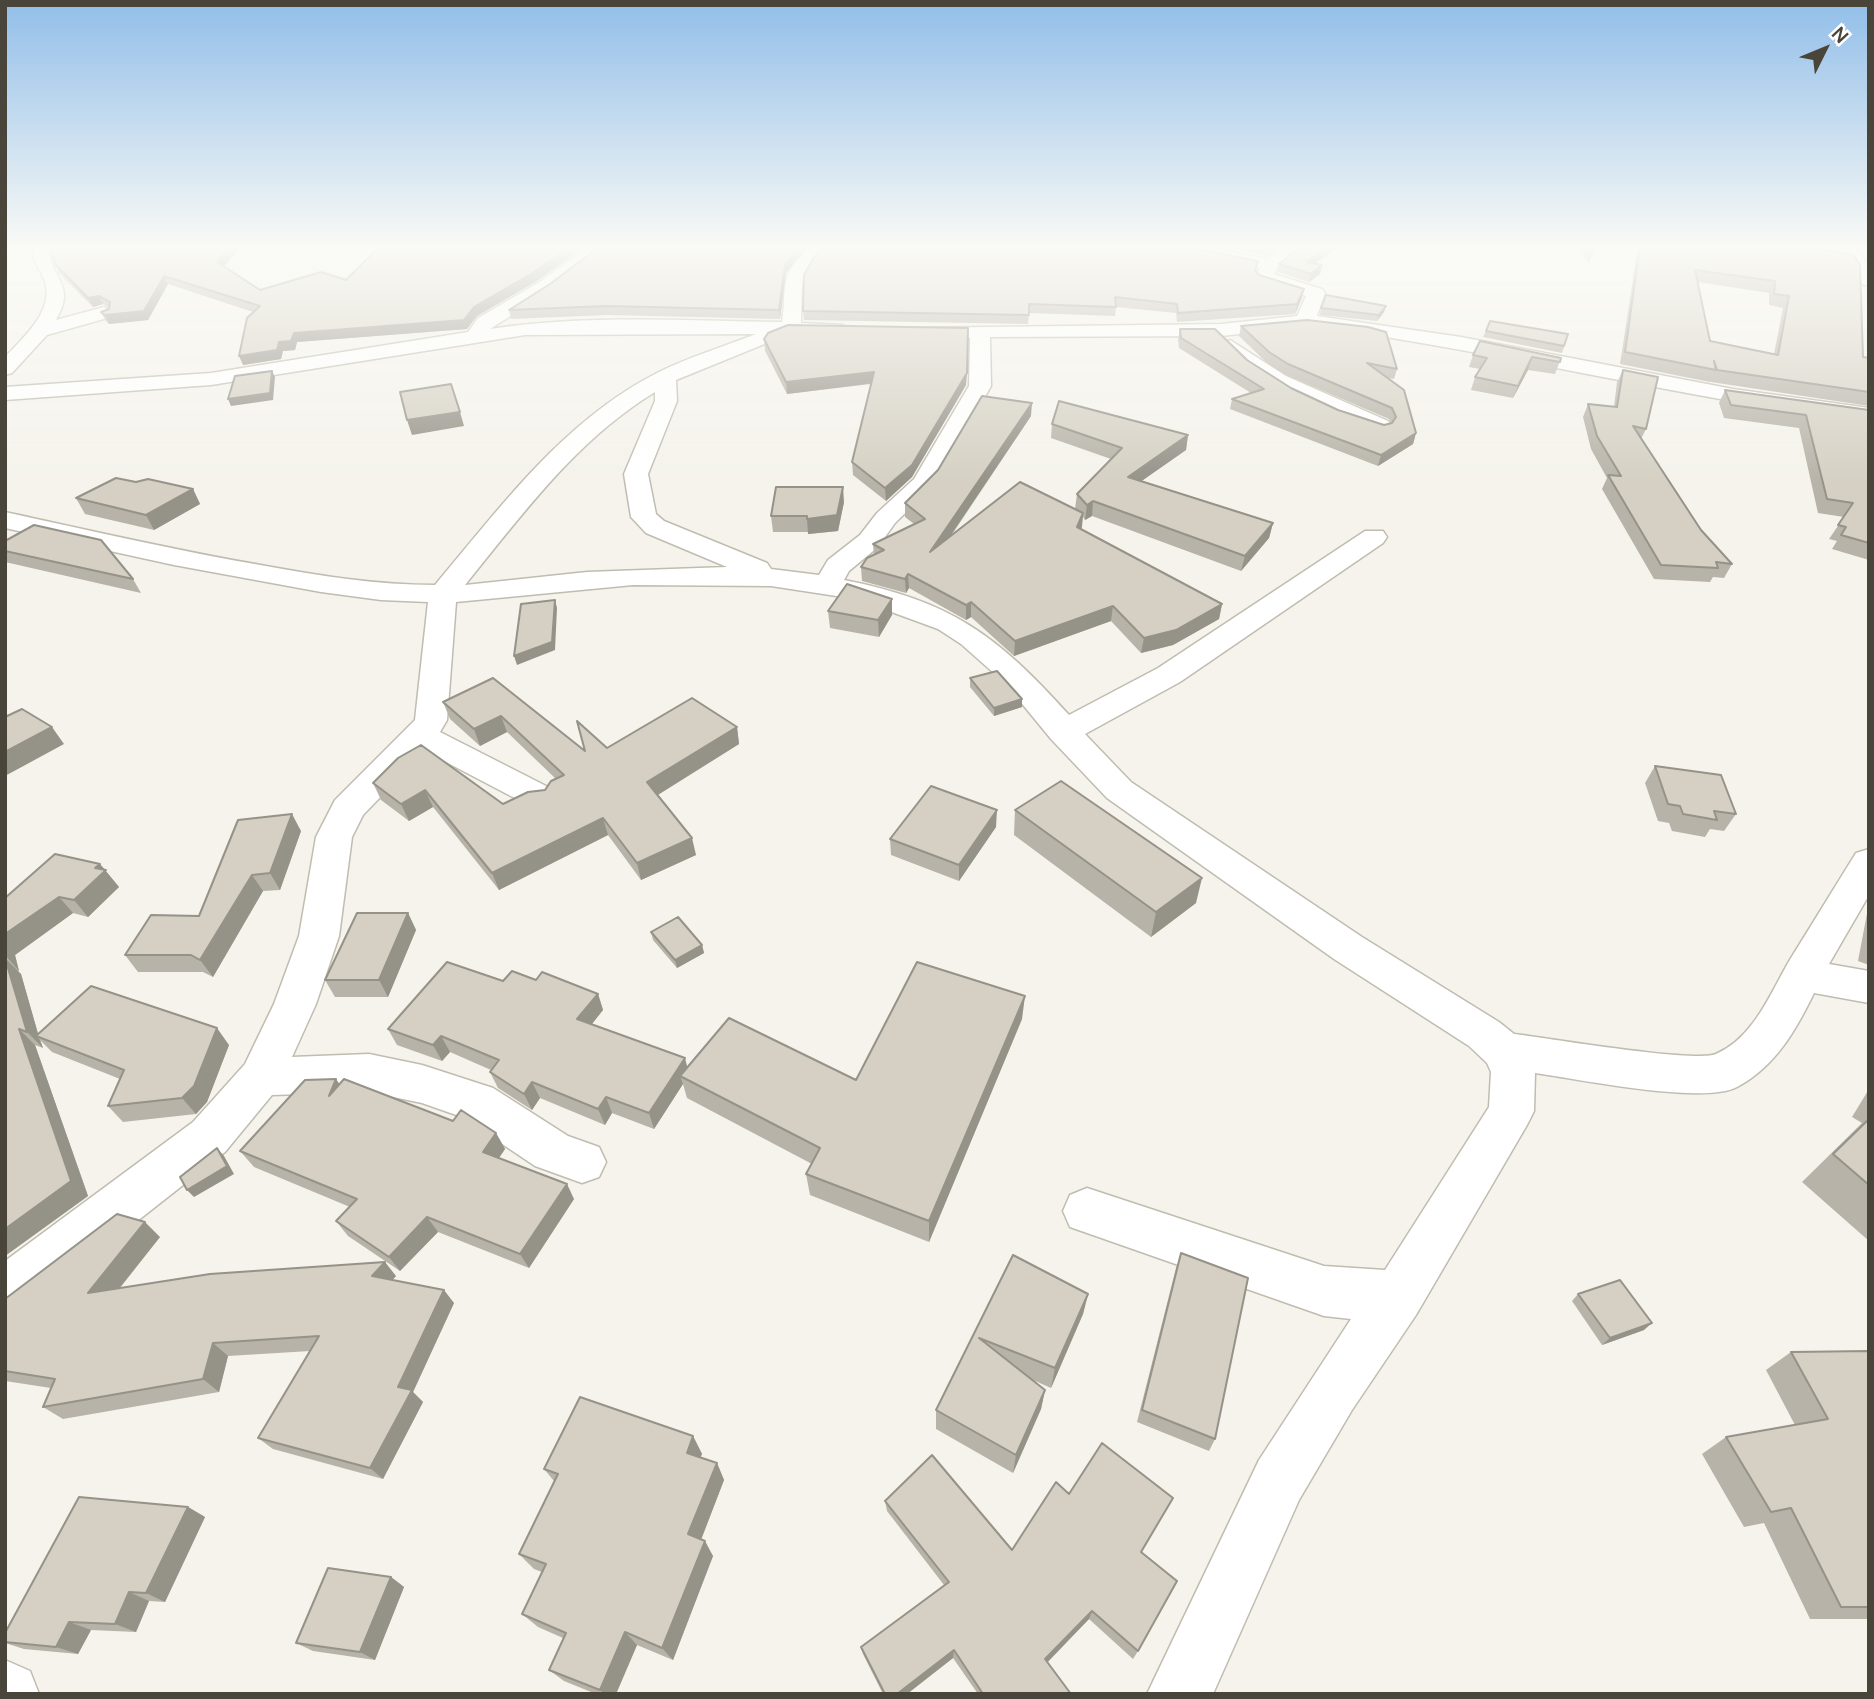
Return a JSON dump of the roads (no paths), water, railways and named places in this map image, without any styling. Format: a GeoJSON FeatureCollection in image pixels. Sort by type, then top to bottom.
{"type":"FeatureCollection","features":[{"type":"Feature","properties":{"kind":"street"},"geometry":{"type":"LineString","coordinates":[[5,369],[44,325]]}},
{"type":"Feature","properties":{"kind":"street"},"geometry":{"type":"LineString","coordinates":[[42,330],[59,325]]}},
{"type":"Feature","properties":{"kind":"street"},"geometry":{"type":"LineString","coordinates":[[475,337],[483,325]]}},
{"type":"Feature","properties":{"kind":"street"},"geometry":{"type":"LineString","coordinates":[[894,331],[980,333],[1220,330],[1265,325]]}},
{"type":"Feature","properties":{"kind":"street"},"geometry":{"type":"LineString","coordinates":[[1342,325],[1434,336],[1741,398],[1869,415]]}},
{"type":"Feature","properties":{"kind":"street"},"geometry":{"type":"LineString","coordinates":[[5,394],[211,379],[475,337],[573,327],[790,327],[855,330]]}},
{"type":"Feature","properties":{"kind":"street"},"geometry":{"type":"LineString","coordinates":[[5,1293],[209,1137],[261,1077],[295,1004],[319,936],[334,837],[348,809],[421,736],[431,720],[443,593],[550,465],[625,401],[665,377],[790,327]]}},
{"type":"Feature","properties":{"kind":"street"},"geometry":{"type":"LineString","coordinates":[[1220,330],[1231,349],[1250,363],[1285,383],[1380,426]]}},
{"type":"Feature","properties":{"kind":"street"},"geometry":{"type":"LineString","coordinates":[[828,583],[838,566],[869,541],[886,518],[924,483],[980,386],[980,333]]}},
{"type":"Feature","properties":{"kind":"street"},"geometry":{"type":"LineString","coordinates":[[665,377],[666,401],[636,474],[644,517],[655,527],[680,539],[774,576]]}},
{"type":"Feature","properties":{"kind":"street"},"geometry":{"type":"LineString","coordinates":[[5,520],[197,563],[359,590],[493,592],[587,580],[774,576],[828,583],[916,609],[964,632],[1014,674],[1063,732],[1119,790],[1348,948],[1464,1020],[1503,1051],[1513,1072],[1511,1111],[1398,1297],[1333,1391],[1279,1480],[1209,1637],[1179,1694]]}},
{"type":"Feature","properties":{"kind":"street"},"geometry":{"type":"LineString","coordinates":[[1063,732],[1169,675],[1374,537]]}},
{"type":"Feature","properties":{"kind":"street"},"geometry":{"type":"LineString","coordinates":[[421,736],[538,796]]}},
{"type":"Feature","properties":{"kind":"street"},"geometry":{"type":"LineString","coordinates":[[1503,1051],[1666,1072],[1721,1074],[1747,1057],[1780,1020],[1802,975],[1869,862]]}},
{"type":"Feature","properties":{"kind":"street"},"geometry":{"type":"LineString","coordinates":[[1802,975],[1869,987]]}},
{"type":"Feature","properties":{"kind":"street"},"geometry":{"type":"LineString","coordinates":[[261,1077],[369,1073],[422,1084],[477,1102],[552,1151],[582,1162]]}},
{"type":"Feature","properties":{"kind":"street"},"geometry":{"type":"LineString","coordinates":[[1087,1211],[1324,1290],[1398,1297]]}}]}
